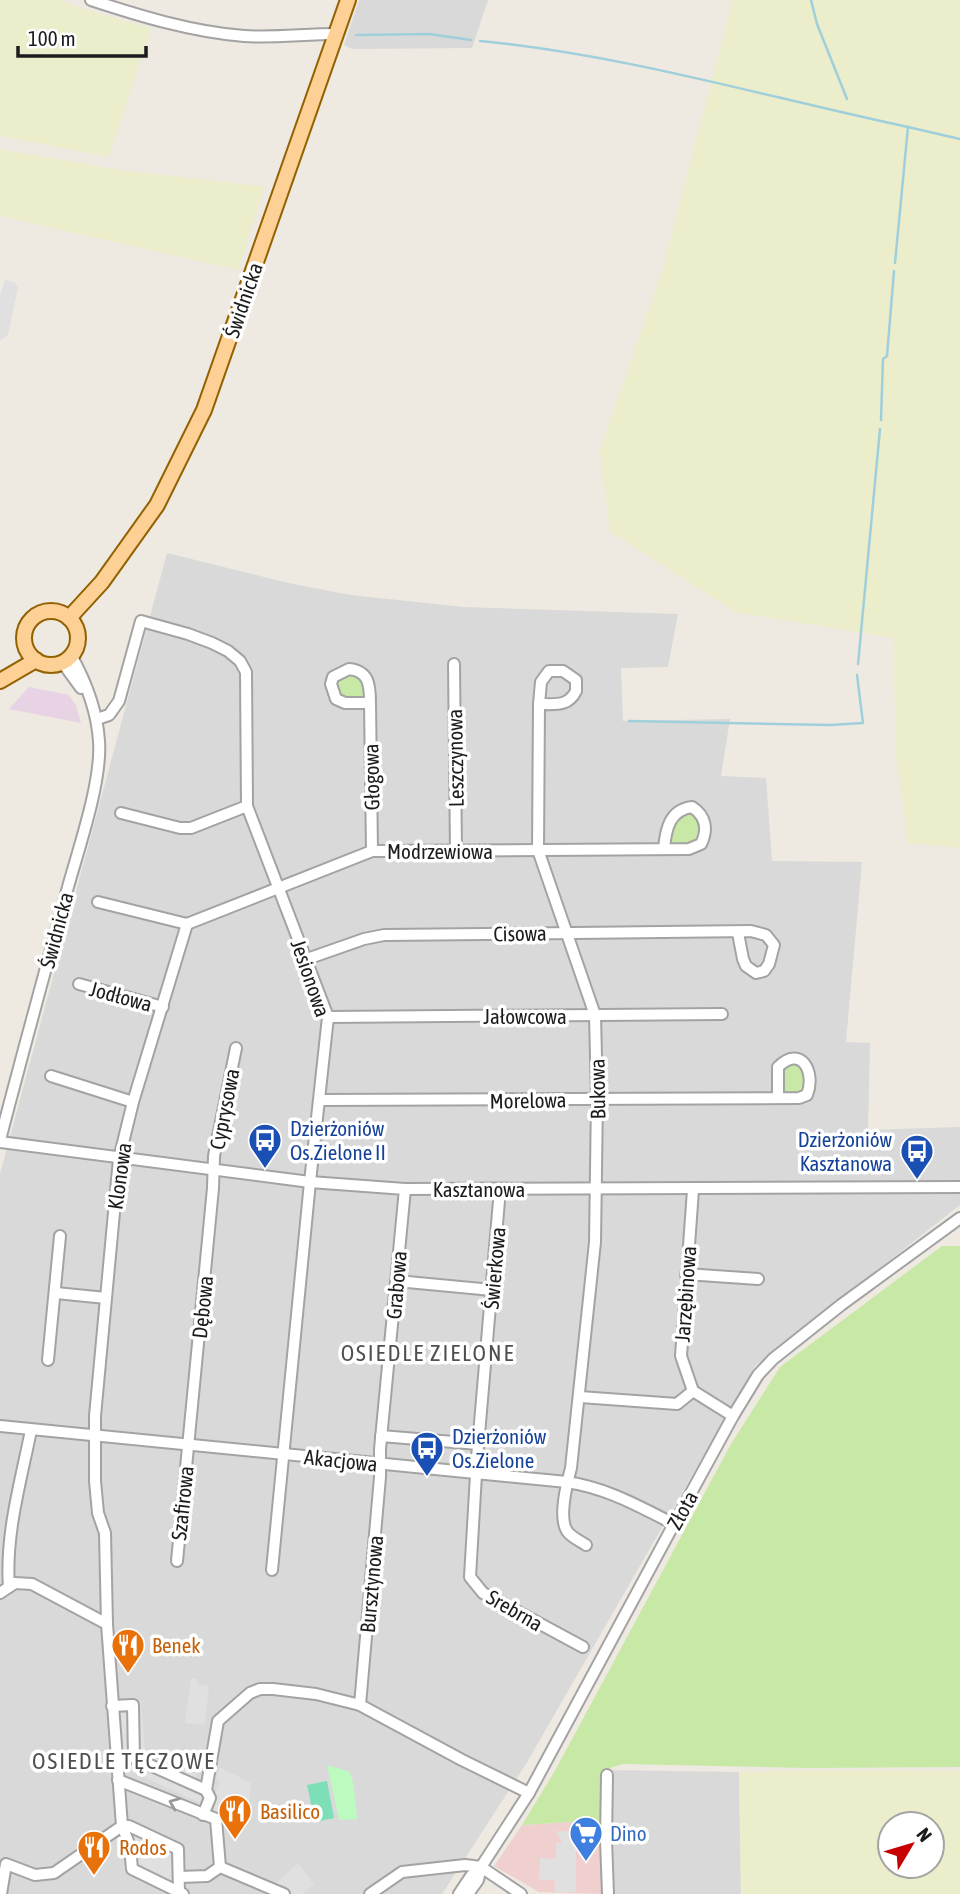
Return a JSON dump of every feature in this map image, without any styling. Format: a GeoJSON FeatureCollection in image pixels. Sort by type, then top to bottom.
{"type":"FeatureCollection","features":[{"type":"Feature","properties":{"kind":"main road","name":"Świdnicka"},"geometry":{"type":"LineString","coordinates":[[71,621],[158,505],[204,411],[348,0]]}},
{"type":"Feature","properties":{"kind":"main road"},"geometry":{"type":"LineString","coordinates":[[53,611],[71,621],[77,644],[66,659],[44,663],[31,655],[24,634],[36,615],[53,611]]}},
{"type":"Feature","properties":{"kind":"main road"},"geometry":{"type":"LineString","coordinates":[[0,679],[31,655]]}},
{"type":"Feature","properties":{"kind":"street"},"geometry":{"type":"LineString","coordinates":[[91,0],[183,26],[220,33],[258,36],[336,34]]}},
{"type":"Feature","properties":{"kind":"street","name":"Jesionowa"},"geometry":{"type":"LineString","coordinates":[[97,719],[109,715],[119,701],[141,621],[212,643],[240,661],[246,672],[247,683],[247,806],[328,1017],[272,1570]]}},
{"type":"Feature","properties":{"kind":"street","name":"Świdnicka"},"geometry":{"type":"LineString","coordinates":[[0,1141],[99,766],[97,719],[91,702],[66,659]]}},
{"type":"Feature","properties":{"kind":"street","name":"Leszczynowa"},"geometry":{"type":"LineString","coordinates":[[454,664],[456,852]]}},
{"type":"Feature","properties":{"kind":"street","name":"Głogowa"},"geometry":{"type":"LineString","coordinates":[[370,703],[372,851]]}},
{"type":"Feature","properties":{"kind":"street","name":"Bukowa"},"geometry":{"type":"LineString","coordinates":[[539,704],[538,850],[595,1015],[595,1242],[580,1397],[571,1468],[564,1491],[565,1525],[568,1533],[586,1545]]}},
{"type":"Feature","properties":{"kind":"street"},"geometry":{"type":"LineString","coordinates":[[121,813],[180,828],[191,828],[247,806]]}},
{"type":"Feature","properties":{"kind":"street","name":"Modrzewiowa"},"geometry":{"type":"LineString","coordinates":[[187,924],[372,851],[689,849],[701,844],[705,836],[704,819],[698,811],[692,807],[674,814],[666,832],[664,848]]}},
{"type":"Feature","properties":{"kind":"street"},"geometry":{"type":"LineString","coordinates":[[98,902],[187,924]]}},
{"type":"Feature","properties":{"kind":"street","name":"Klonowa"},"geometry":{"type":"LineString","coordinates":[[181,1893],[132,1869],[130,1846],[122,1826],[107,1624],[105,1533],[97,1505],[94,1436],[119,1159],[133,1102],[187,924]]}},
{"type":"Feature","properties":{"kind":"street","name":"Cisowa"},"geometry":{"type":"LineString","coordinates":[[307,959],[364,939],[384,935],[738,933]]}},
{"type":"Feature","properties":{"kind":"street","name":"Jodłowa"},"geometry":{"type":"LineString","coordinates":[[79,985],[163,1007]]}},
{"type":"Feature","properties":{"kind":"street","name":"Jałowcowa"},"geometry":{"type":"LineString","coordinates":[[328,1017],[722,1014]]}},
{"type":"Feature","properties":{"kind":"street","name":"Cyprysowa"},"geometry":{"type":"LineString","coordinates":[[213,1170],[236,1048]]}},
{"type":"Feature","properties":{"kind":"street"},"geometry":{"type":"LineString","coordinates":[[51,1076],[133,1102]]}},
{"type":"Feature","properties":{"kind":"street","name":"Morelowa"},"geometry":{"type":"LineString","coordinates":[[320,1100],[778,1098]]}},
{"type":"Feature","properties":{"kind":"street","name":"Kasztanowa"},"geometry":{"type":"LineString","coordinates":[[0,1141],[119,1159],[310,1182],[405,1189],[959,1188]]}},
{"type":"Feature","properties":{"kind":"street","name":"Dębowa"},"geometry":{"type":"LineString","coordinates":[[188,1445],[214,1188],[213,1170]]}},
{"type":"Feature","properties":{"kind":"street","name":"Grabowa"},"geometry":{"type":"LineString","coordinates":[[380,1464],[405,1189]]}},
{"type":"Feature","properties":{"kind":"street","name":"Świerkowa"},"geometry":{"type":"LineString","coordinates":[[476,1472],[500,1189]]}},
{"type":"Feature","properties":{"kind":"street","name":"Jarzębinowa"},"geometry":{"type":"LineString","coordinates":[[693,1190],[681,1356],[693,1391]]}},
{"type":"Feature","properties":{"kind":"street","name":"Złota"},"geometry":{"type":"LineString","coordinates":[[459,1894],[481,1867],[530,1793],[674,1524],[758,1375],[841,1305],[960,1218]]}},
{"type":"Feature","properties":{"kind":"street"},"geometry":{"type":"LineString","coordinates":[[48,1360],[60,1236]]}},
{"type":"Feature","properties":{"kind":"street"},"geometry":{"type":"LineString","coordinates":[[686,1274],[758,1279]]}},
{"type":"Feature","properties":{"kind":"street"},"geometry":{"type":"LineString","coordinates":[[397,1281],[492,1290]]}},
{"type":"Feature","properties":{"kind":"street"},"geometry":{"type":"LineString","coordinates":[[56,1293],[106,1298]]}},
{"type":"Feature","properties":{"kind":"street"},"geometry":{"type":"LineString","coordinates":[[580,1397],[677,1404],[693,1391],[733,1416]]}},
{"type":"Feature","properties":{"kind":"street","name":"Akacjowa"},"geometry":{"type":"LineString","coordinates":[[0,1429],[476,1472],[589,1485],[619,1495],[674,1524]]}},
{"type":"Feature","properties":{"kind":"street"},"geometry":{"type":"LineString","coordinates":[[4,1590],[12,1524],[31,1430]]}},
{"type":"Feature","properties":{"kind":"street","name":"Akacjowa"},"geometry":{"type":"LineString","coordinates":[[381,1436],[478,1444]]}},
{"type":"Feature","properties":{"kind":"street","name":"Szafirowa"},"geometry":{"type":"LineString","coordinates":[[177,1561],[188,1445]]}},
{"type":"Feature","properties":{"kind":"street","name":"Bursztynowa"},"geometry":{"type":"LineString","coordinates":[[360,1705],[380,1464]]}},
{"type":"Feature","properties":{"kind":"street","name":"Srebrna"},"geometry":{"type":"LineString","coordinates":[[476,1472],[470,1577],[483,1593],[583,1647]]}},
{"type":"Feature","properties":{"kind":"street"},"geometry":{"type":"LineString","coordinates":[[0,1517],[12,1524]]}},
{"type":"Feature","properties":{"kind":"street"},"geometry":{"type":"LineString","coordinates":[[4,1590],[22,1582],[32,1584],[107,1624]]}},
{"type":"Feature","properties":{"kind":"street"},"geometry":{"type":"LineString","coordinates":[[203,1815],[210,1798],[206,1790],[218,1721],[250,1693],[260,1689],[325,1695],[360,1705],[530,1793]]}},
{"type":"Feature","properties":{"kind":"street"},"geometry":{"type":"LineString","coordinates":[[112,1706],[133,1705],[134,1758],[206,1790]]}},
{"type":"Feature","properties":{"kind":"street"},"geometry":{"type":"LineString","coordinates":[[607,1775],[608,1894]]}},
{"type":"Feature","properties":{"kind":"street"},"geometry":{"type":"LineString","coordinates":[[118,1780],[216,1819],[220,1867]]}},
{"type":"Feature","properties":{"kind":"street"},"geometry":{"type":"LineString","coordinates":[[1,1894],[3,1862],[35,1875],[54,1873],[122,1826],[129,1826],[178,1849],[181,1893]]}},
{"type":"Feature","properties":{"kind":"street"},"geometry":{"type":"LineString","coordinates":[[370,1894],[402,1872],[465,1865],[481,1867],[521,1894]]}},
{"type":"Feature","properties":{"kind":"street"},"geometry":{"type":"LineString","coordinates":[[180,1877],[207,1876],[220,1867]]}},
{"type":"Feature","properties":{"kind":"street"},"geometry":{"type":"LineString","coordinates":[[220,1867],[284,1894]]}},
{"type":"Feature","properties":{"kind":"street","name":"Złota"},"geometry":{"type":"LineString","coordinates":[[468,1894],[478,1880],[481,1867]]}},
{"type":"Feature","properties":{"kind":"shaded area"},"geometry":{"type":"Polygon","coordinates":[[[359,0],[488,0],[472,48],[352,49],[344,45],[359,0]]]}},
{"type":"Feature","properties":{"kind":"shaded area"},"geometry":{"type":"Polygon","coordinates":[[[5,280],[14,282],[18,287],[8,335],[0,341],[0,295],[5,280]]]}},
{"type":"Feature","properties":{"kind":"shaded area"},"geometry":{"type":"Polygon","coordinates":[[[167,553],[293,584],[351,595],[463,607],[678,614],[668,667],[621,668],[623,721],[730,719],[721,776],[766,778],[772,861],[862,862],[846,1042],[870,1043],[868,1130],[960,1127],[960,1205],[755,1366],[526,1764],[442,1894],[0,1894],[0,1174],[167,553]]]}},
{"type":"Feature","properties":{"kind":"shaded area"},"geometry":{"type":"Polygon","coordinates":[[[29,687],[69,695],[76,706],[81,723],[9,709],[29,687]]]}},
{"type":"Feature","properties":{"kind":"shaded area"},"geometry":{"type":"Polygon","coordinates":[[[191,1678],[197,1679],[197,1684],[209,1686],[205,1725],[185,1723],[191,1678]]]}},
{"type":"Feature","properties":{"kind":"shaded area"},"geometry":{"type":"Polygon","coordinates":[[[141,1701],[145,1752],[197,1775],[196,1779],[203,1795],[200,1803],[127,1769],[120,1769],[115,1702],[141,1701]]]}},
{"type":"Feature","properties":{"kind":"shaded area"},"geometry":{"type":"Polygon","coordinates":[[[219,1767],[251,1783],[247,1825],[215,1810],[214,1795],[220,1783],[217,1780],[219,1767]]]}},
{"type":"Feature","properties":{"kind":"shaded area"},"geometry":{"type":"Polygon","coordinates":[[[603,1770],[739,1772],[741,1894],[603,1894],[603,1770]]]}},
{"type":"Feature","properties":{"kind":"shaded area"},"geometry":{"type":"Polygon","coordinates":[[[603,1820],[603,1894],[539,1892],[494,1866],[522,1825],[603,1820]]]}},
{"type":"Feature","properties":{"kind":"shaded area"},"geometry":{"type":"Polygon","coordinates":[[[129,1826],[179,1848],[180,1881],[171,1892],[130,1872],[124,1872],[129,1826]]]}},
{"type":"Feature","properties":{"kind":"shaded area"},"geometry":{"type":"Polygon","coordinates":[[[556,1831],[576,1832],[576,1892],[555,1892],[555,1880],[539,1880],[540,1858],[556,1859],[556,1843],[562,1843],[556,1831]]]}},
{"type":"Feature","properties":{"kind":"shaded area"},"geometry":{"type":"Polygon","coordinates":[[[298,1863],[314,1884],[302,1894],[288,1894],[274,1885],[298,1863]]]}},
{"type":"Feature","properties":{"kind":"green space"},"geometry":{"type":"Polygon","coordinates":[[[0,0],[59,0],[151,28],[109,157],[0,136],[0,0]]]}},
{"type":"Feature","properties":{"kind":"green space"},"geometry":{"type":"Polygon","coordinates":[[[733,0],[960,0],[960,848],[908,843],[896,754],[893,638],[735,612],[610,531],[600,451],[661,274],[733,0]]]}},
{"type":"Feature","properties":{"kind":"green space"},"geometry":{"type":"Polygon","coordinates":[[[0,149],[119,170],[260,186],[264,189],[238,270],[0,216],[0,149]]]}},
{"type":"Feature","properties":{"kind":"green space"},"geometry":{"type":"Polygon","coordinates":[[[352,674],[364,680],[366,696],[342,699],[335,688],[336,680],[352,674]]]}},
{"type":"Feature","properties":{"kind":"green space"},"geometry":{"type":"Polygon","coordinates":[[[693,812],[700,821],[700,838],[692,845],[672,844],[670,831],[680,814],[693,812]]]}},
{"type":"Feature","properties":{"kind":"green space"},"geometry":{"type":"Polygon","coordinates":[[[793,1062],[802,1066],[807,1083],[800,1094],[782,1091],[782,1068],[793,1062]]]}},
{"type":"Feature","properties":{"kind":"green space"},"geometry":{"type":"Polygon","coordinates":[[[942,1246],[960,1246],[960,1767],[806,1768],[623,1764],[603,1770],[603,1820],[522,1825],[556,1769],[731,1444],[780,1367],[942,1246]]]}},
{"type":"Feature","properties":{"kind":"green space"},"geometry":{"type":"Polygon","coordinates":[[[327,1765],[350,1772],[357,1819],[339,1820],[327,1765]]]}},
{"type":"Feature","properties":{"kind":"green space"},"geometry":{"type":"Polygon","coordinates":[[[960,1771],[960,1894],[741,1894],[739,1772],[960,1771]]]}},
{"type":"Feature","properties":{"kind":"green space"},"geometry":{"type":"Polygon","coordinates":[[[327,1781],[334,1818],[315,1822],[307,1785],[327,1781]]]}},
{"type":"Feature","properties":{"kind":"waterway"},"geometry":{"type":"LineString","coordinates":[[811,0],[817,24],[847,99]]}},
{"type":"Feature","properties":{"kind":"waterway"},"geometry":{"type":"LineString","coordinates":[[356,35],[429,34],[471,40]]}},
{"type":"Feature","properties":{"kind":"waterway"},"geometry":{"type":"LineString","coordinates":[[480,41],[534,47],[642,66],[908,127]]}},
{"type":"Feature","properties":{"kind":"waterway"},"geometry":{"type":"LineString","coordinates":[[895,263],[908,127],[960,139]]}},
{"type":"Feature","properties":{"kind":"waterway"},"geometry":{"type":"LineString","coordinates":[[881,420],[883,359],[887,356],[894,271]]}},
{"type":"Feature","properties":{"kind":"waterway"},"geometry":{"type":"LineString","coordinates":[[858,664],[880,429]]}},
{"type":"Feature","properties":{"kind":"waterway"},"geometry":{"type":"LineString","coordinates":[[629,721],[830,725],[863,723],[857,675]]}},
{"type":"Feature","properties":{"kind":"place","name":"Dzierżoniów Os.Zielone II"},"geometry":{"type":"Point","coordinates":[265,1170]}},
{"type":"Feature","properties":{"kind":"place","name":"Dzierżoniów Kasztanowa"},"geometry":{"type":"Point","coordinates":[917,1181]}},
{"type":"Feature","properties":{"kind":"place","name":"Dzierżoniów Os.Zielone"},"geometry":{"type":"Point","coordinates":[427,1478]}},
{"type":"Feature","properties":{"kind":"place","name":"Benek"},"geometry":{"type":"Point","coordinates":[128,1675]}},
{"type":"Feature","properties":{"kind":"place","name":"Basilico"},"geometry":{"type":"Point","coordinates":[235,1841]}},
{"type":"Feature","properties":{"kind":"place","name":"Dino"},"geometry":{"type":"Point","coordinates":[586,1863]}},
{"type":"Feature","properties":{"kind":"place","name":"Rodos"},"geometry":{"type":"Point","coordinates":[94,1877]}},
{"type":"Feature","properties":{"kind":"district","name":"OSIEDLE ZIELONE"},"geometry":{"type":"Point","coordinates":[428,1353]}},
{"type":"Feature","properties":{"kind":"district","name":"OSIEDLE TĘCZOWE"},"geometry":{"type":"Point","coordinates":[124,1761]}}]}
